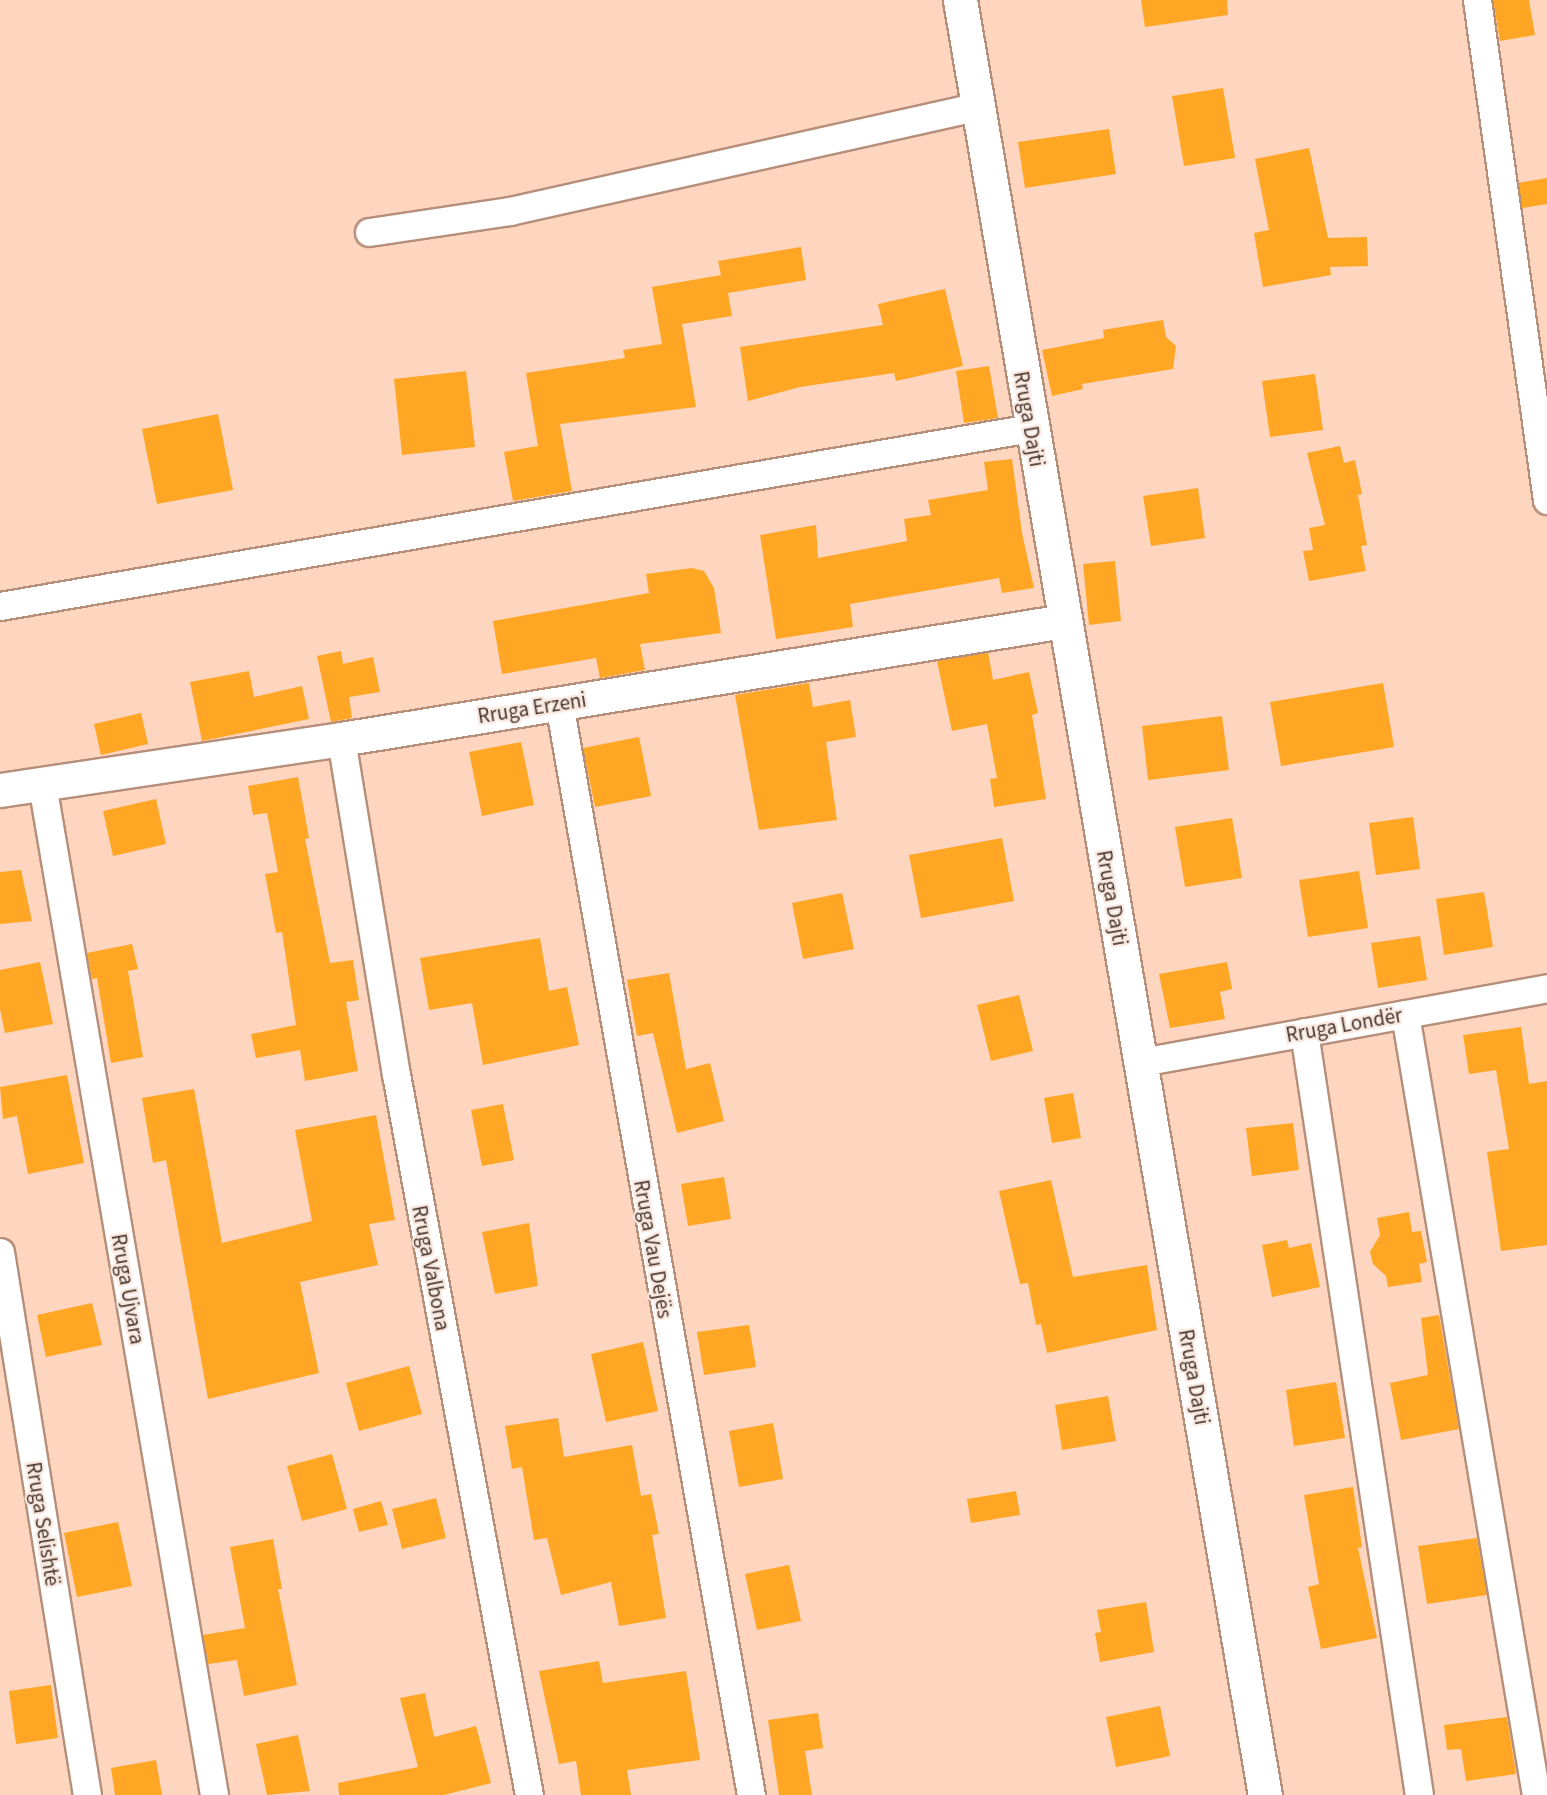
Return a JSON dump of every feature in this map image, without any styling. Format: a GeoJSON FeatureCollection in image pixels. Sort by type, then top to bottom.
{"type":"FeatureCollection","features":[{"type":"Feature","properties":{"kind":"street","name":"Rruga Dajti"},"geometry":{"type":"LineString","coordinates":[[960,0],[1030,428],[1141,1062],[1265,1795]]}},
{"type":"Feature","properties":{"kind":"street"},"geometry":{"type":"LineString","coordinates":[[1477,0],[1547,500]]}},
{"type":"Feature","properties":{"kind":"street"},"geometry":{"type":"LineString","coordinates":[[369,232],[510,211],[977,106]]}},
{"type":"Feature","properties":{"kind":"street"},"geometry":{"type":"LineString","coordinates":[[0,606],[1030,428]]}},
{"type":"Feature","properties":{"kind":"street","name":"Rruga Erzeni"},"geometry":{"type":"LineString","coordinates":[[0,790],[341,739],[1064,621]]}},
{"type":"Feature","properties":{"kind":"street","name":"Rruga Vau Dejës"},"geometry":{"type":"LineString","coordinates":[[559,703],[752,1795]]}},
{"type":"Feature","properties":{"kind":"street","name":"Rruga Valbona"},"geometry":{"type":"LineString","coordinates":[[341,739],[400,1097],[530,1795]]}},
{"type":"Feature","properties":{"kind":"street","name":"Rruga Ujvara"},"geometry":{"type":"LineString","coordinates":[[42,784],[214,1795]]}},
{"type":"Feature","properties":{"kind":"street","name":"Rruga Londër"},"geometry":{"type":"LineString","coordinates":[[1141,1062],[1547,988]]}},
{"type":"Feature","properties":{"kind":"street"},"geometry":{"type":"LineString","coordinates":[[1405,1014],[1536,1795]]}},
{"type":"Feature","properties":{"kind":"street"},"geometry":{"type":"LineString","coordinates":[[1304,1032],[1419,1795]]}},
{"type":"Feature","properties":{"kind":"street","name":"Rruga Selishtë"},"geometry":{"type":"LineString","coordinates":[[0,1252],[87,1795]]}},
{"type":"Feature","properties":{"kind":"building"},"geometry":{"type":"Polygon","coordinates":[[[1141,0],[1227,0],[1228,15],[1145,27],[1141,0]]]}},
{"type":"Feature","properties":{"kind":"building"},"geometry":{"type":"Polygon","coordinates":[[[1493,0],[1529,0],[1535,35],[1500,41],[1493,0]]]}},
{"type":"Feature","properties":{"kind":"building"},"geometry":{"type":"Polygon","coordinates":[[[1223,88],[1235,158],[1184,166],[1172,96],[1223,88]]]}},
{"type":"Feature","properties":{"kind":"building"},"geometry":{"type":"Polygon","coordinates":[[[1109,129],[1116,174],[1025,188],[1018,142],[1109,129]]]}},
{"type":"Feature","properties":{"kind":"building"},"geometry":{"type":"Polygon","coordinates":[[[1309,148],[1328,238],[1367,237],[1368,266],[1330,267],[1331,275],[1263,287],[1254,233],[1269,230],[1255,159],[1309,148]]]}},
{"type":"Feature","properties":{"kind":"building"},"geometry":{"type":"Polygon","coordinates":[[[1547,178],[1547,204],[1522,208],[1518,183],[1547,178]]]}},
{"type":"Feature","properties":{"kind":"building"},"geometry":{"type":"Polygon","coordinates":[[[801,247],[806,280],[728,293],[732,316],[682,324],[696,407],[560,424],[572,491],[513,501],[504,452],[538,446],[526,373],[625,358],[623,350],[662,344],[652,287],[721,275],[718,261],[801,247]]]}},
{"type":"Feature","properties":{"kind":"building"},"geometry":{"type":"Polygon","coordinates":[[[945,289],[963,366],[896,381],[894,373],[800,387],[748,401],[740,347],[883,325],[878,304],[945,289]]]}},
{"type":"Feature","properties":{"kind":"building"},"geometry":{"type":"Polygon","coordinates":[[[1163,320],[1166,337],[1176,346],[1173,369],[1082,384],[1083,389],[1052,396],[1042,350],[1104,338],[1103,330],[1163,320]]]}},
{"type":"Feature","properties":{"kind":"building"},"geometry":{"type":"Polygon","coordinates":[[[989,366],[998,418],[964,423],[956,371],[989,366]]]}},
{"type":"Feature","properties":{"kind":"building"},"geometry":{"type":"Polygon","coordinates":[[[466,371],[475,447],[402,455],[394,379],[466,371]]]}},
{"type":"Feature","properties":{"kind":"building"},"geometry":{"type":"Polygon","coordinates":[[[1315,374],[1323,430],[1270,437],[1262,381],[1315,374]]]}},
{"type":"Feature","properties":{"kind":"building"},"geometry":{"type":"Polygon","coordinates":[[[218,414],[233,490],[157,504],[142,429],[218,414]]]}},
{"type":"Feature","properties":{"kind":"building"},"geometry":{"type":"Polygon","coordinates":[[[1340,446],[1344,463],[1355,460],[1362,494],[1358,495],[1367,545],[1361,546],[1366,571],[1309,581],[1303,551],[1313,550],[1309,528],[1325,525],[1307,453],[1340,446]]]}},
{"type":"Feature","properties":{"kind":"building"},"geometry":{"type":"Polygon","coordinates":[[[1012,459],[1022,533],[1034,588],[1002,593],[999,578],[850,604],[853,627],[776,639],[760,535],[816,525],[818,558],[907,541],[904,519],[931,515],[928,500],[988,490],[984,462],[1012,459]]]}},
{"type":"Feature","properties":{"kind":"building"},"geometry":{"type":"Polygon","coordinates":[[[1198,488],[1205,538],[1151,546],[1143,496],[1198,488]]]}},
{"type":"Feature","properties":{"kind":"building"},"geometry":{"type":"Polygon","coordinates":[[[1115,561],[1121,621],[1089,625],[1083,564],[1115,561]]]}},
{"type":"Feature","properties":{"kind":"building"},"geometry":{"type":"Polygon","coordinates":[[[692,568],[704,571],[714,588],[721,633],[640,644],[645,670],[600,678],[596,658],[502,674],[493,621],[649,593],[646,574],[692,568]]]}},
{"type":"Feature","properties":{"kind":"building"},"geometry":{"type":"Polygon","coordinates":[[[341,651],[343,664],[373,657],[380,692],[349,697],[352,718],[331,722],[317,656],[341,651]]]}},
{"type":"Feature","properties":{"kind":"building"},"geometry":{"type":"Polygon","coordinates":[[[988,652],[993,680],[1029,672],[1038,713],[1032,715],[1046,799],[994,807],[990,779],[997,778],[987,724],[952,731],[937,661],[988,652]]]}},
{"type":"Feature","properties":{"kind":"building"},"geometry":{"type":"Polygon","coordinates":[[[249,671],[254,697],[302,686],[309,719],[202,741],[190,682],[249,671]]]}},
{"type":"Feature","properties":{"kind":"building"},"geometry":{"type":"Polygon","coordinates":[[[809,683],[813,707],[850,700],[856,737],[826,742],[837,820],[759,830],[735,695],[809,683]]]}},
{"type":"Feature","properties":{"kind":"building"},"geometry":{"type":"Polygon","coordinates":[[[1383,683],[1394,747],[1281,766],[1270,702],[1383,683]]]}},
{"type":"Feature","properties":{"kind":"building"},"geometry":{"type":"Polygon","coordinates":[[[141,713],[148,744],[101,755],[94,724],[141,713]]]}},
{"type":"Feature","properties":{"kind":"building"},"geometry":{"type":"Polygon","coordinates":[[[1222,716],[1229,770],[1148,780],[1142,726],[1222,716]]]}},
{"type":"Feature","properties":{"kind":"building"},"geometry":{"type":"Polygon","coordinates":[[[639,737],[651,796],[595,807],[583,748],[639,737]]]}},
{"type":"Feature","properties":{"kind":"building"},"geometry":{"type":"Polygon","coordinates":[[[521,742],[534,805],[482,816],[469,752],[521,742]]]}},
{"type":"Feature","properties":{"kind":"building"},"geometry":{"type":"Polygon","coordinates":[[[298,777],[309,838],[305,839],[330,963],[353,960],[359,1000],[346,1002],[358,1071],[305,1081],[300,1050],[256,1058],[251,1034],[296,1025],[282,932],[276,933],[265,874],[278,872],[267,813],[253,815],[248,786],[298,777]]]}},
{"type":"Feature","properties":{"kind":"building"},"geometry":{"type":"Polygon","coordinates":[[[156,799],[166,844],[113,856],[103,811],[156,799]]]}},
{"type":"Feature","properties":{"kind":"building"},"geometry":{"type":"Polygon","coordinates":[[[1413,817],[1420,869],[1376,875],[1369,823],[1413,817]]]}},
{"type":"Feature","properties":{"kind":"building"},"geometry":{"type":"Polygon","coordinates":[[[1232,818],[1242,878],[1185,887],[1175,827],[1232,818]]]}},
{"type":"Feature","properties":{"kind":"building"},"geometry":{"type":"Polygon","coordinates":[[[1002,838],[1014,901],[921,918],[909,855],[1002,838]]]}},
{"type":"Feature","properties":{"kind":"building"},"geometry":{"type":"Polygon","coordinates":[[[21,870],[32,921],[0,924],[0,872],[21,870]]]}},
{"type":"Feature","properties":{"kind":"building"},"geometry":{"type":"Polygon","coordinates":[[[1359,871],[1368,928],[1308,937],[1299,880],[1359,871]]]}},
{"type":"Feature","properties":{"kind":"building"},"geometry":{"type":"Polygon","coordinates":[[[1484,892],[1493,947],[1444,955],[1436,899],[1484,892]]]}},
{"type":"Feature","properties":{"kind":"building"},"geometry":{"type":"Polygon","coordinates":[[[842,893],[854,949],[803,959],[792,903],[842,893]]]}},
{"type":"Feature","properties":{"kind":"building"},"geometry":{"type":"Polygon","coordinates":[[[1420,936],[1427,980],[1378,988],[1371,943],[1420,936]]]}},
{"type":"Feature","properties":{"kind":"building"},"geometry":{"type":"Polygon","coordinates":[[[540,938],[549,991],[567,987],[579,1045],[483,1065],[472,1003],[429,1010],[420,958],[540,938]]]}},
{"type":"Feature","properties":{"kind":"building"},"geometry":{"type":"Polygon","coordinates":[[[132,944],[138,969],[128,971],[143,1057],[111,1063],[97,978],[92,979],[87,953],[132,944]]]}},
{"type":"Feature","properties":{"kind":"building"},"geometry":{"type":"Polygon","coordinates":[[[40,962],[53,1024],[5,1033],[0,1009],[0,970],[40,962]]]}},
{"type":"Feature","properties":{"kind":"building"},"geometry":{"type":"Polygon","coordinates":[[[1227,962],[1232,989],[1220,992],[1225,1019],[1170,1028],[1159,974],[1227,962]]]}},
{"type":"Feature","properties":{"kind":"building"},"geometry":{"type":"Polygon","coordinates":[[[669,973],[686,1069],[710,1063],[724,1121],[677,1133],[653,1033],[637,1036],[627,980],[669,973]]]}},
{"type":"Feature","properties":{"kind":"building"},"geometry":{"type":"Polygon","coordinates":[[[1019,995],[1033,1051],[991,1061],[977,1005],[1019,995]]]}},
{"type":"Feature","properties":{"kind":"building"},"geometry":{"type":"Polygon","coordinates":[[[1521,1027],[1529,1084],[1547,1081],[1547,1245],[1501,1251],[1487,1152],[1509,1149],[1496,1070],[1469,1074],[1463,1035],[1521,1027]]]}},
{"type":"Feature","properties":{"kind":"building"},"geometry":{"type":"Polygon","coordinates":[[[67,1075],[84,1163],[28,1174],[17,1116],[3,1119],[0,1087],[67,1075]]]}},
{"type":"Feature","properties":{"kind":"building"},"geometry":{"type":"Polygon","coordinates":[[[194,1089],[222,1243],[312,1221],[295,1130],[376,1115],[395,1220],[369,1224],[378,1265],[300,1282],[319,1373],[208,1399],[166,1160],[153,1163],[142,1098],[194,1089]]]}},
{"type":"Feature","properties":{"kind":"building"},"geometry":{"type":"Polygon","coordinates":[[[1073,1093],[1081,1138],[1052,1143],[1044,1098],[1073,1093]]]}},
{"type":"Feature","properties":{"kind":"building"},"geometry":{"type":"Polygon","coordinates":[[[503,1104],[514,1160],[482,1166],[471,1110],[503,1104]]]}},
{"type":"Feature","properties":{"kind":"building"},"geometry":{"type":"Polygon","coordinates":[[[1293,1123],[1299,1170],[1252,1176],[1246,1128],[1293,1123]]]}},
{"type":"Feature","properties":{"kind":"building"},"geometry":{"type":"Polygon","coordinates":[[[724,1177],[731,1219],[688,1226],[681,1184],[724,1177]]]}},
{"type":"Feature","properties":{"kind":"building"},"geometry":{"type":"Polygon","coordinates":[[[1051,1180],[1073,1277],[1147,1265],[1157,1330],[1047,1353],[1041,1324],[1036,1325],[1028,1283],[1020,1284],[999,1191],[1051,1180]]]}},
{"type":"Feature","properties":{"kind":"building"},"geometry":{"type":"Polygon","coordinates":[[[1409,1212],[1412,1232],[1421,1231],[1427,1262],[1419,1264],[1422,1282],[1388,1287],[1386,1276],[1373,1264],[1370,1252],[1380,1235],[1377,1218],[1409,1212]]]}},
{"type":"Feature","properties":{"kind":"building"},"geometry":{"type":"Polygon","coordinates":[[[529,1223],[538,1286],[495,1294],[482,1232],[529,1223]]]}},
{"type":"Feature","properties":{"kind":"building"},"geometry":{"type":"Polygon","coordinates":[[[1287,1240],[1289,1248],[1311,1243],[1320,1287],[1272,1297],[1262,1245],[1287,1240]]]}},
{"type":"Feature","properties":{"kind":"building"},"geometry":{"type":"Polygon","coordinates":[[[92,1303],[102,1345],[46,1357],[37,1315],[92,1303]]]}},
{"type":"Feature","properties":{"kind":"building"},"geometry":{"type":"Polygon","coordinates":[[[1439,1315],[1459,1429],[1401,1440],[1390,1383],[1428,1375],[1421,1318],[1439,1315]]]}},
{"type":"Feature","properties":{"kind":"building"},"geometry":{"type":"Polygon","coordinates":[[[749,1325],[756,1367],[704,1375],[697,1332],[749,1325]]]}},
{"type":"Feature","properties":{"kind":"building"},"geometry":{"type":"Polygon","coordinates":[[[643,1342],[658,1411],[606,1422],[591,1354],[643,1342]]]}},
{"type":"Feature","properties":{"kind":"building"},"geometry":{"type":"Polygon","coordinates":[[[409,1366],[422,1414],[359,1431],[346,1383],[409,1366]]]}},
{"type":"Feature","properties":{"kind":"building"},"geometry":{"type":"Polygon","coordinates":[[[1336,1382],[1345,1438],[1294,1446],[1286,1390],[1336,1382]]]}},
{"type":"Feature","properties":{"kind":"building"},"geometry":{"type":"Polygon","coordinates":[[[1108,1396],[1116,1441],[1062,1450],[1055,1405],[1108,1396]]]}},
{"type":"Feature","properties":{"kind":"building"},"geometry":{"type":"Polygon","coordinates":[[[558,1418],[564,1457],[632,1445],[641,1496],[651,1494],[659,1534],[652,1535],[666,1618],[619,1626],[611,1582],[561,1595],[547,1538],[534,1540],[522,1467],[512,1469],[505,1426],[558,1418]]]}},
{"type":"Feature","properties":{"kind":"building"},"geometry":{"type":"Polygon","coordinates":[[[773,1423],[783,1479],[739,1487],[729,1431],[773,1423]]]}},
{"type":"Feature","properties":{"kind":"building"},"geometry":{"type":"Polygon","coordinates":[[[332,1454],[347,1509],[302,1521],[287,1466],[332,1454]]]}},
{"type":"Feature","properties":{"kind":"building"},"geometry":{"type":"Polygon","coordinates":[[[1353,1487],[1362,1547],[1358,1548],[1377,1638],[1321,1649],[1308,1587],[1319,1584],[1304,1495],[1353,1487]]]}},
{"type":"Feature","properties":{"kind":"building"},"geometry":{"type":"Polygon","coordinates":[[[1016,1491],[1020,1515],[971,1523],[967,1499],[1016,1491]]]}},
{"type":"Feature","properties":{"kind":"building"},"geometry":{"type":"Polygon","coordinates":[[[436,1498],[446,1538],[402,1549],[392,1509],[436,1498]]]}},
{"type":"Feature","properties":{"kind":"building"},"geometry":{"type":"Polygon","coordinates":[[[381,1501],[388,1525],[359,1532],[353,1509],[381,1501]]]}},
{"type":"Feature","properties":{"kind":"building"},"geometry":{"type":"Polygon","coordinates":[[[118,1522],[132,1586],[77,1597],[64,1533],[118,1522]]]}},
{"type":"Feature","properties":{"kind":"building"},"geometry":{"type":"Polygon","coordinates":[[[1477,1538],[1487,1595],[1427,1604],[1418,1546],[1477,1538]]]}},
{"type":"Feature","properties":{"kind":"building"},"geometry":{"type":"Polygon","coordinates":[[[273,1539],[282,1589],[278,1589],[297,1685],[244,1696],[237,1660],[208,1664],[203,1635],[245,1628],[230,1547],[273,1539]]]}},
{"type":"Feature","properties":{"kind":"building"},"geometry":{"type":"Polygon","coordinates":[[[789,1565],[801,1621],[757,1630],[745,1574],[789,1565]]]}},
{"type":"Feature","properties":{"kind":"building"},"geometry":{"type":"Polygon","coordinates":[[[1146,1602],[1154,1652],[1100,1662],[1095,1633],[1101,1632],[1097,1610],[1146,1602]]]}},
{"type":"Feature","properties":{"kind":"building"},"geometry":{"type":"Polygon","coordinates":[[[599,1661],[603,1683],[686,1671],[700,1760],[627,1770],[631,1795],[581,1795],[576,1761],[559,1764],[539,1671],[599,1661]]]}},
{"type":"Feature","properties":{"kind":"building"},"geometry":{"type":"Polygon","coordinates":[[[51,1685],[58,1738],[16,1744],[9,1691],[51,1685]]]}},
{"type":"Feature","properties":{"kind":"building"},"geometry":{"type":"Polygon","coordinates":[[[425,1693],[434,1737],[476,1726],[491,1783],[444,1795],[339,1795],[338,1783],[418,1767],[400,1698],[425,1693]]]}},
{"type":"Feature","properties":{"kind":"building"},"geometry":{"type":"Polygon","coordinates":[[[1160,1706],[1170,1756],[1116,1767],[1106,1717],[1160,1706]]]}},
{"type":"Feature","properties":{"kind":"building"},"geometry":{"type":"Polygon","coordinates":[[[818,1713],[823,1748],[805,1751],[812,1795],[779,1795],[768,1720],[818,1713]]]}},
{"type":"Feature","properties":{"kind":"building"},"geometry":{"type":"Polygon","coordinates":[[[1507,1717],[1516,1774],[1466,1781],[1461,1749],[1447,1750],[1444,1725],[1507,1717]]]}},
{"type":"Feature","properties":{"kind":"building"},"geometry":{"type":"Polygon","coordinates":[[[298,1735],[310,1791],[267,1795],[256,1744],[298,1735]]]}},
{"type":"Feature","properties":{"kind":"building"},"geometry":{"type":"Polygon","coordinates":[[[156,1760],[162,1795],[115,1795],[111,1768],[156,1760]]]}}]}
